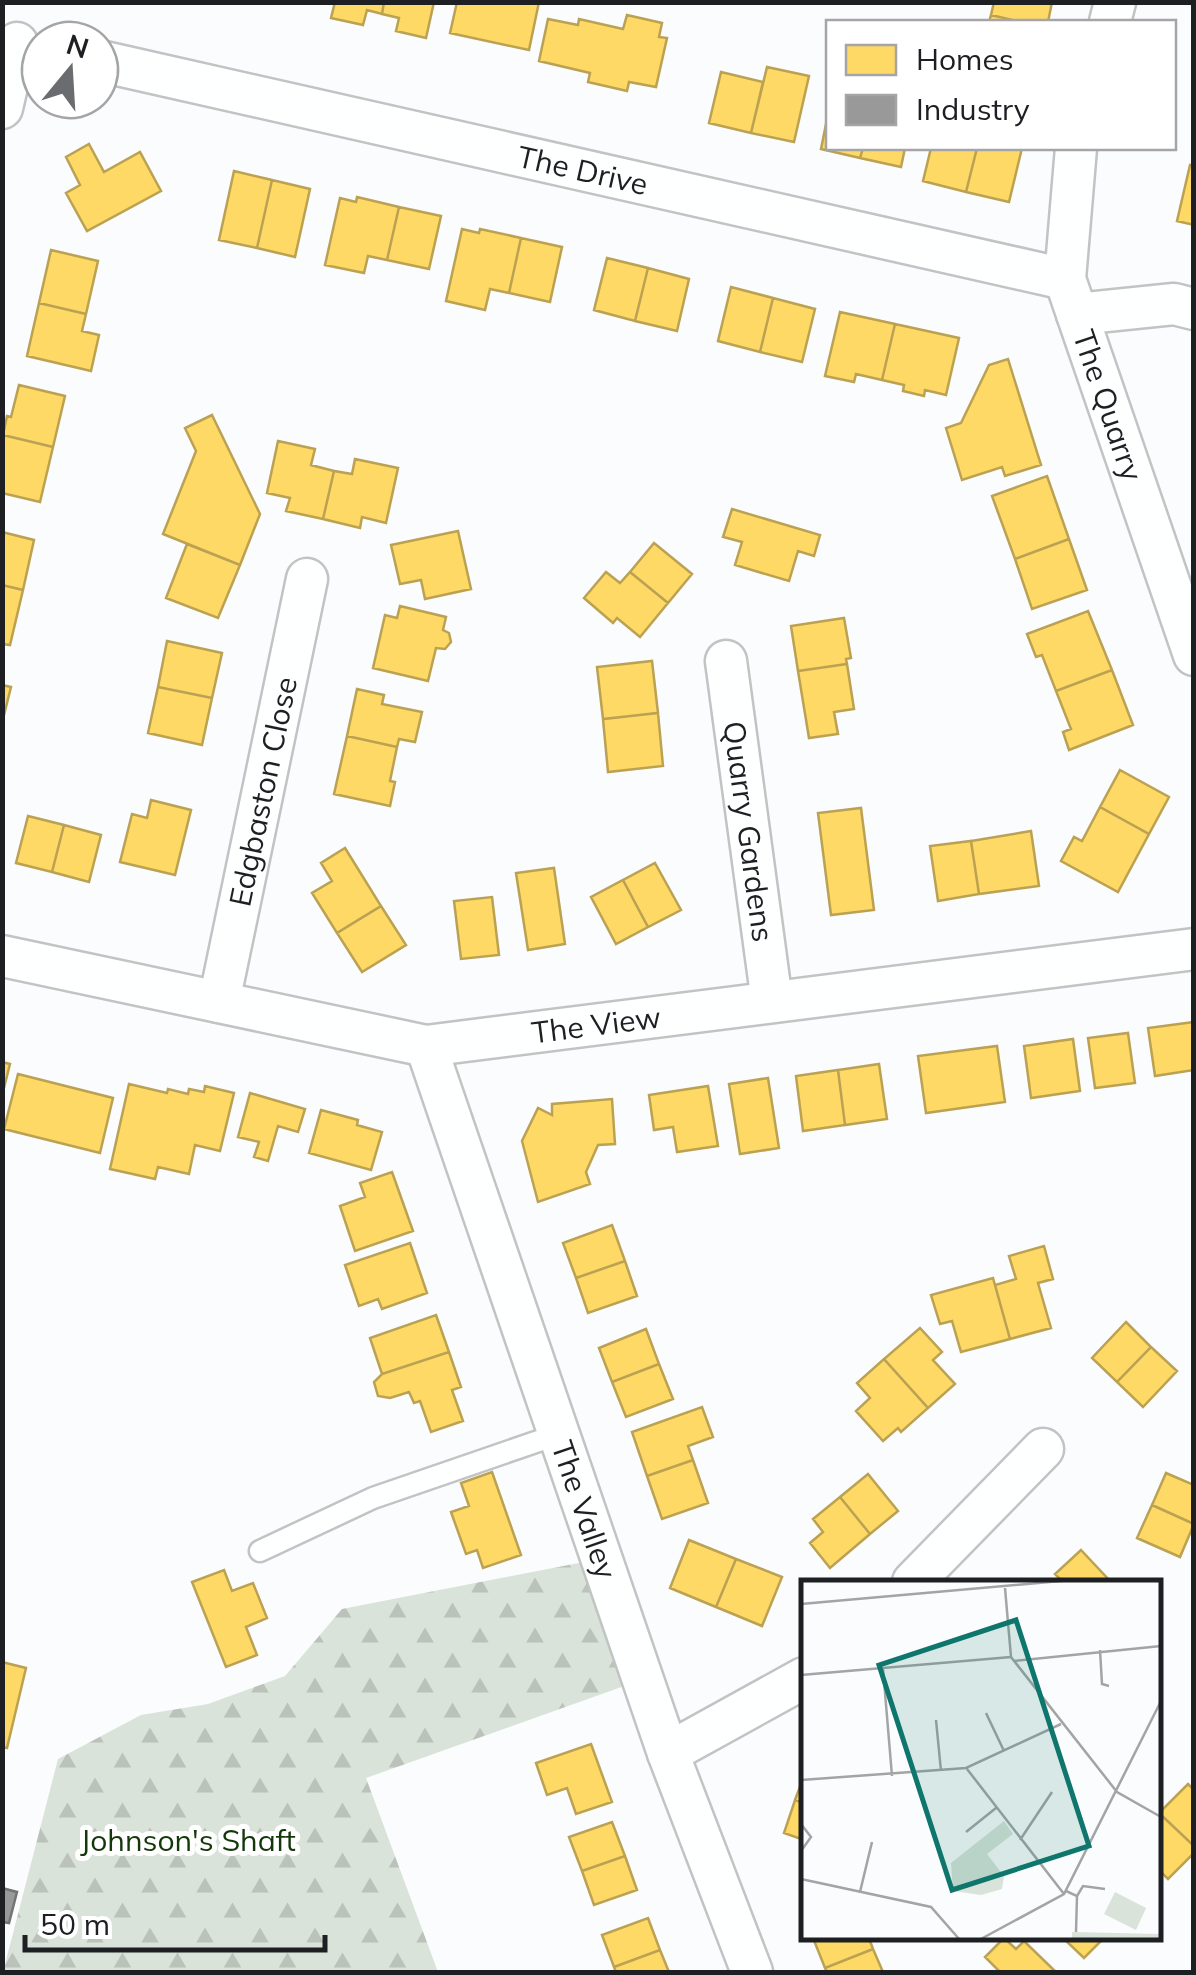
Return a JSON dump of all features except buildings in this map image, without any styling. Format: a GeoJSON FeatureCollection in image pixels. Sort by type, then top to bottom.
{"type":"FeatureCollection","features":[{"type":"Feature","properties":{"kind":"street"},"geometry":{"type":"LineString","coordinates":[[2,108],[20,43]]}},
{"type":"Feature","properties":{"kind":"street","name":"The Drive"},"geometry":{"type":"LineString","coordinates":[[120,67],[1071,296],[1194,309]]}},
{"type":"Feature","properties":{"kind":"street","name":"The Quarry"},"geometry":{"type":"LineString","coordinates":[[1076,150],[1071,296],[1194,654]]}},
{"type":"Feature","properties":{"kind":"street","name":"Edgbaston Close"},"geometry":{"type":"LineString","coordinates":[[219,1002],[308,579]]}},
{"type":"Feature","properties":{"kind":"street","name":"Quarry Gardens"},"geometry":{"type":"LineString","coordinates":[[726,660],[772,1002]]}},
{"type":"Feature","properties":{"kind":"street","name":"The View"},"geometry":{"type":"LineString","coordinates":[[2,956],[426,1046],[1194,948]]}},
{"type":"Feature","properties":{"kind":"street","name":"The Valley"},"geometry":{"type":"LineString","coordinates":[[426,1046],[668,1753],[752,1972]]}},
{"type":"Feature","properties":{"kind":"street"},"geometry":{"type":"LineString","coordinates":[[914,1580],[1043,1450]]}},
{"type":"Feature","properties":{"kind":"street"},"geometry":{"type":"LineString","coordinates":[[668,1753],[801,1680]]}},
{"type":"Feature","properties":{"kind":"lane"},"geometry":{"type":"LineString","coordinates":[[260,1551],[373,1498],[559,1434]]}},
{"type":"Feature","properties":{"kind":"green space","name":"Johnson's Shaft"},"geometry":{"type":"Polygon","coordinates":[[[589,1561],[627,1685],[366,1778],[438,1972],[3,1972],[58,1759],[141,1715],[208,1704],[285,1676],[342,1609],[589,1561]]]}}]}
